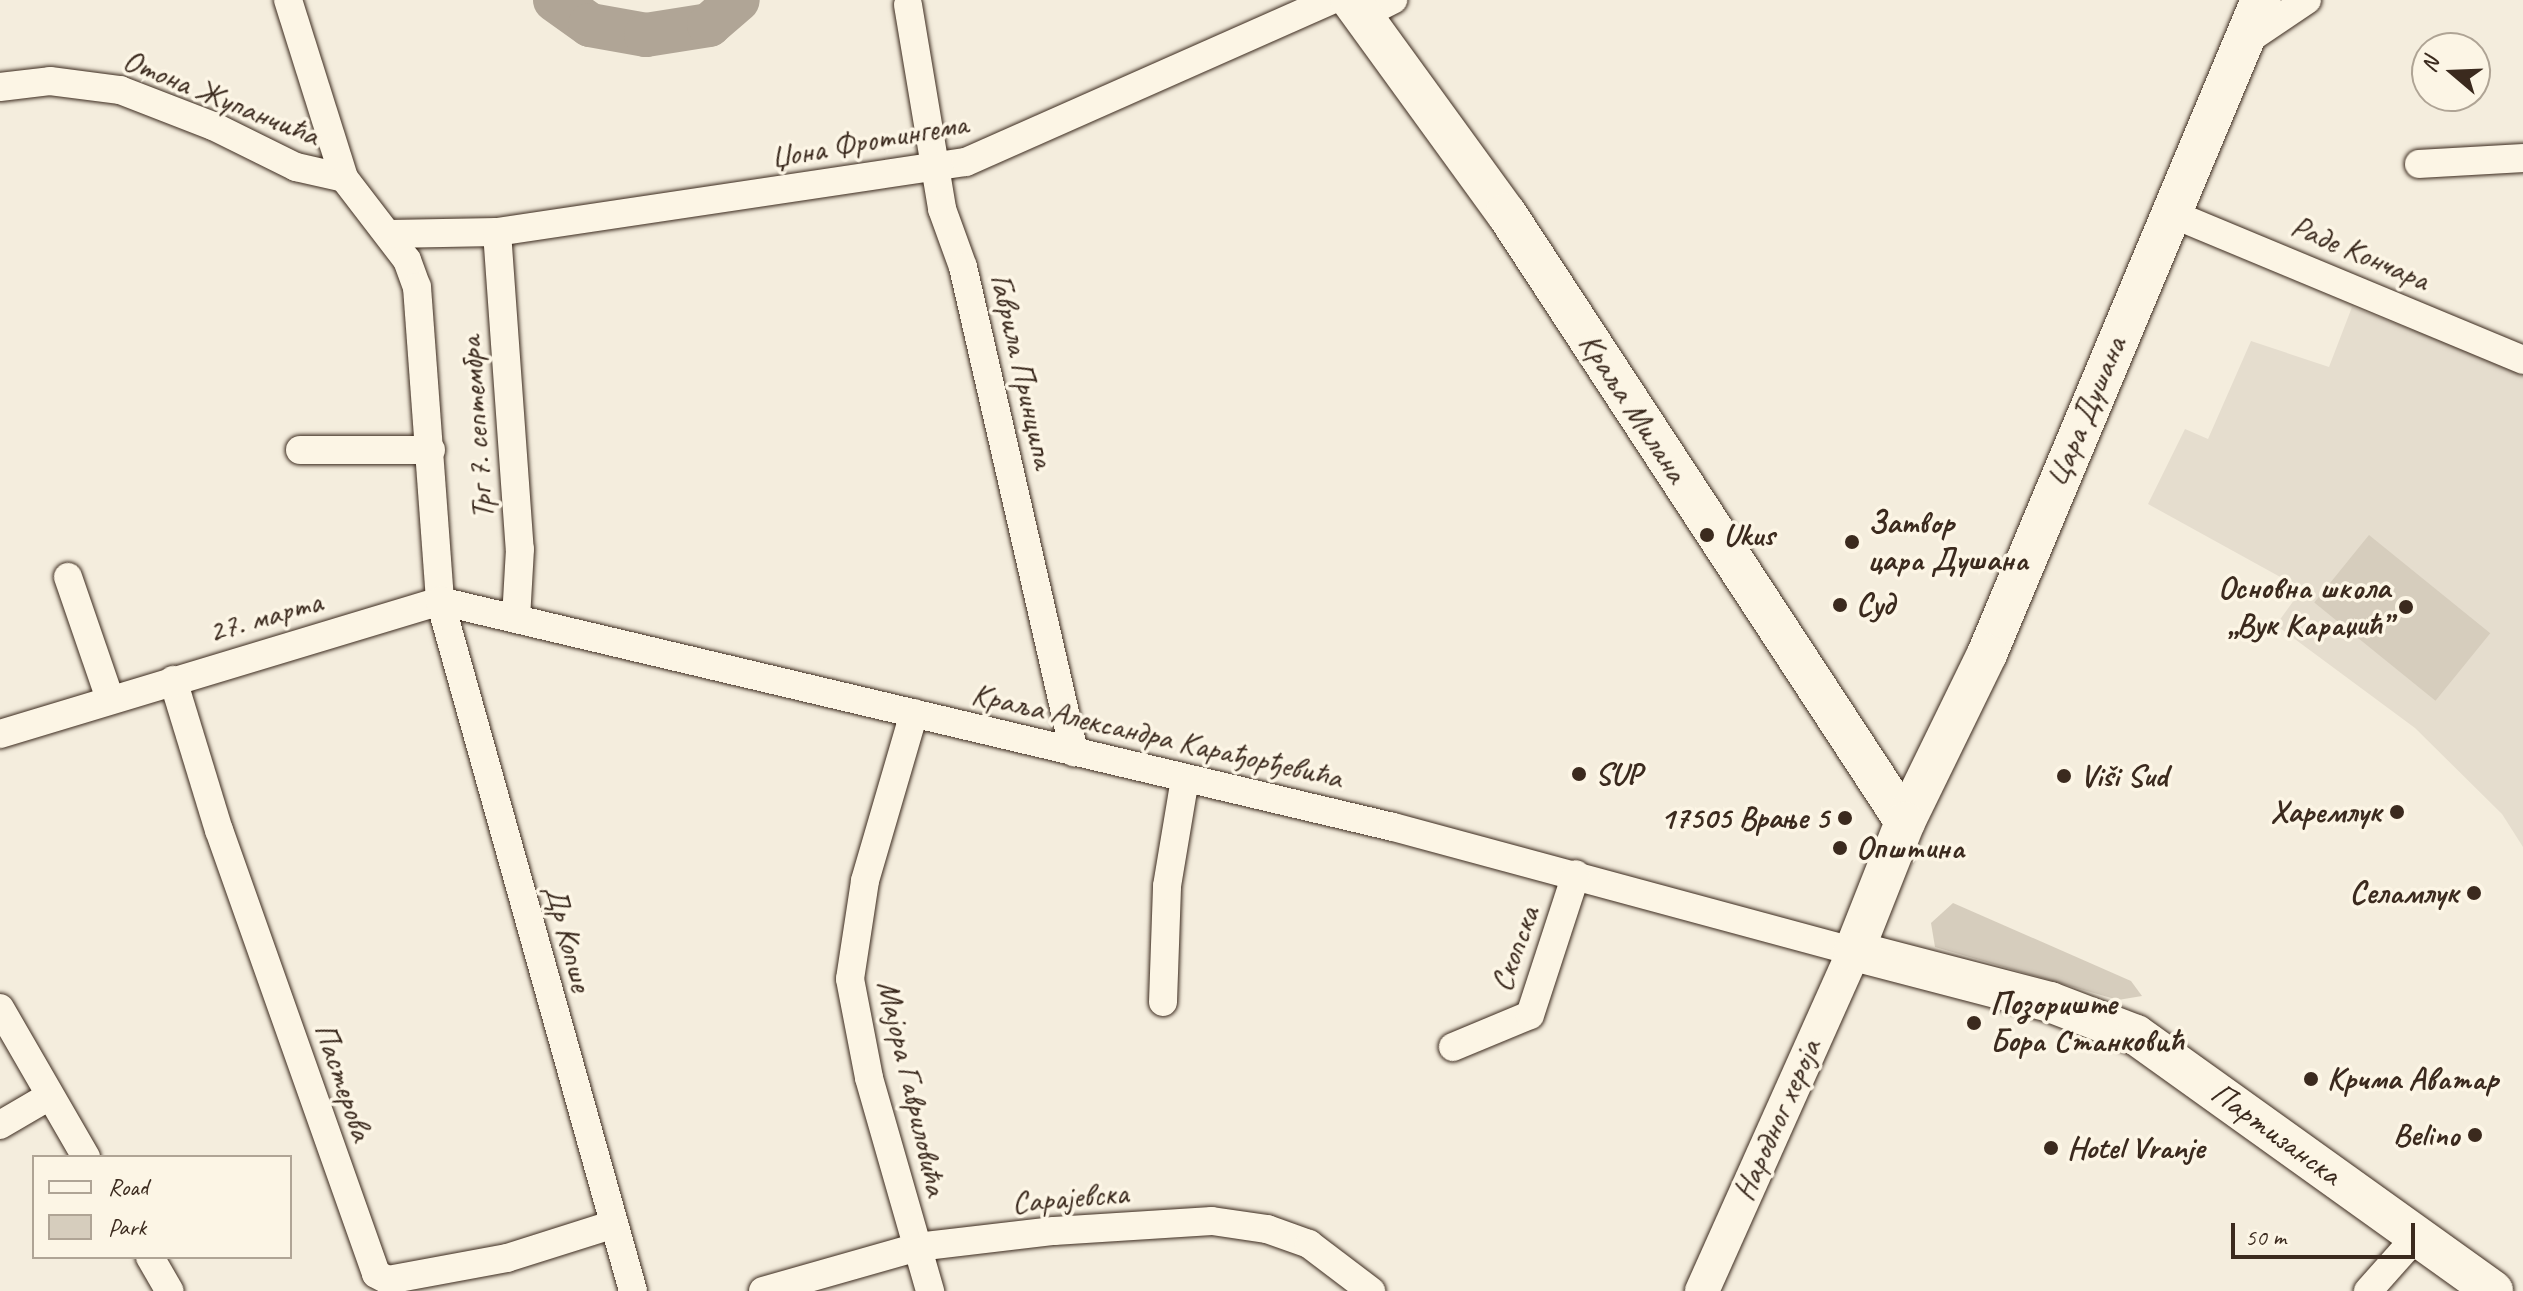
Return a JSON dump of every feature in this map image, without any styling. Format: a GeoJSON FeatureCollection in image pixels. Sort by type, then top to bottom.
{"type":"FeatureCollection","features":[{"type":"Feature","properties":{"kind":"main road","name":"Цара Душана"},"geometry":{"type":"LineString","coordinates":[[1854,951],[1905,822],[1987,654],[2243,44],[2257,1]]}},
{"type":"Feature","properties":{"kind":"main road","name":"Краља Милана"},"geometry":{"type":"LineString","coordinates":[[1360,4],[1506,213],[1905,822]]}},
{"type":"Feature","properties":{"kind":"main road","name":"Партизанска"},"geometry":{"type":"LineString","coordinates":[[1854,951],[2050,1002],[2136,1035],[2493,1291]]}},
{"type":"Feature","properties":{"kind":"street"},"geometry":{"type":"LineString","coordinates":[[288,0],[344,178]]}},
{"type":"Feature","properties":{"kind":"street"},"geometry":{"type":"LineString","coordinates":[[2243,44],[2307,0]]}},
{"type":"Feature","properties":{"kind":"street","name":"Џона Фротингема"},"geometry":{"type":"LineString","coordinates":[[389,234],[497,232],[936,169],[1008,147],[1360,4]]}},
{"type":"Feature","properties":{"kind":"street","name":"Гаврила Принципа"},"geometry":{"type":"LineString","coordinates":[[908,5],[942,209],[971,298],[1074,752]]}},
{"type":"Feature","properties":{"kind":"street","name":"Отона Жупанчића"},"geometry":{"type":"LineString","coordinates":[[0,87],[50,81],[120,90],[213,126],[296,167],[344,178],[389,234]]}},
{"type":"Feature","properties":{"kind":"street"},"geometry":{"type":"LineString","coordinates":[[2419,164],[2523,158]]}},
{"type":"Feature","properties":{"kind":"street","name":"Раде Кончара"},"geometry":{"type":"LineString","coordinates":[[2170,213],[2523,360]]}},
{"type":"Feature","properties":{"kind":"street","name":"Трг 7. септембра"},"geometry":{"type":"LineString","coordinates":[[497,232],[520,549],[516,619]]}},
{"type":"Feature","properties":{"kind":"street","name":"Трг 7. септембра"},"geometry":{"type":"LineString","coordinates":[[389,234],[417,287],[440,601]]}},
{"type":"Feature","properties":{"kind":"street","name":"Трг 7. септембра"},"geometry":{"type":"LineString","coordinates":[[300,450],[431,450]]}},
{"type":"Feature","properties":{"kind":"street"},"geometry":{"type":"LineString","coordinates":[[68,577],[110,699]]}},
{"type":"Feature","properties":{"kind":"street","name":"Краља Александра Карађорђевића"},"geometry":{"type":"LineString","coordinates":[[440,601],[1576,874],[1854,951]]}},
{"type":"Feature","properties":{"kind":"street","name":"27. марта"},"geometry":{"type":"LineString","coordinates":[[0,734],[440,601]]}},
{"type":"Feature","properties":{"kind":"street","name":"Др Копше"},"geometry":{"type":"LineString","coordinates":[[440,601],[611,1225],[633,1291]]}},
{"type":"Feature","properties":{"kind":"street","name":"Пастерова"},"geometry":{"type":"LineString","coordinates":[[173,680],[219,830],[376,1274],[388,1280],[507,1258],[611,1225]]}},
{"type":"Feature","properties":{"kind":"street","name":"Мајора Гавриловића"},"geometry":{"type":"LineString","coordinates":[[914,713],[865,881],[850,979],[869,1078],[930,1291]]}},
{"type":"Feature","properties":{"kind":"street"},"geometry":{"type":"LineString","coordinates":[[1163,1002],[1167,886],[1185,778]]}},
{"type":"Feature","properties":{"kind":"street","name":"Скопска"},"geometry":{"type":"LineString","coordinates":[[1453,1047],[1530,1015],[1576,874]]}},
{"type":"Feature","properties":{"kind":"street","name":"Народног хероја"},"geometry":{"type":"LineString","coordinates":[[1702,1291],[1854,951]]}},
{"type":"Feature","properties":{"kind":"street"},"geometry":{"type":"LineString","coordinates":[[0,1008],[48,1097],[85,1155]]}},
{"type":"Feature","properties":{"kind":"street"},"geometry":{"type":"LineString","coordinates":[[0,1125],[48,1097]]}},
{"type":"Feature","properties":{"kind":"street","name":"Сарајевска"},"geometry":{"type":"LineString","coordinates":[[763,1291],[917,1247],[1054,1231],[1234,1223],[1309,1244],[1361,1288]]}},
{"type":"Feature","properties":{"kind":"street"},"geometry":{"type":"LineString","coordinates":[[2368,1291],[2417,1236]]}},
{"type":"Feature","properties":{"kind":"street"},"geometry":{"type":"LineString","coordinates":[[151,1259],[170,1291]]}},
{"type":"Feature","properties":{"kind":"shaded area","name":"Основна школа „Вук Караџић”"},"geometry":{"type":"Polygon","coordinates":[[[2352,307],[2523,372],[2523,847],[2502,814],[2415,728],[2276,625],[2302,589],[2148,504],[2185,429],[2208,439],[2251,341],[2329,367],[2352,307]]]}},
{"type":"Feature","properties":{"kind":"green space"},"geometry":{"type":"Polygon","coordinates":[[[2369,535],[2490,633],[2435,701],[2314,603],[2369,535]]]}},
{"type":"Feature","properties":{"kind":"green space"},"geometry":{"type":"Polygon","coordinates":[[[1953,903],[2131,981],[2142,996],[2118,1000],[1935,947],[1931,923],[1953,903]]]}},
{"type":"Feature","properties":{"kind":"waterway"},"geometry":{"type":"LineString","coordinates":[[555,0],[590,25],[646,35],[709,25],[738,0]]}},
{"type":"Feature","properties":{"kind":"place","name":"Ukus"},"geometry":{"type":"Point","coordinates":[1707,535]}},
{"type":"Feature","properties":{"kind":"place","name":"Затвор цара Душана"},"geometry":{"type":"Point","coordinates":[1852,542]}},
{"type":"Feature","properties":{"kind":"place","name":"Суд"},"geometry":{"type":"Point","coordinates":[1840,605]}},
{"type":"Feature","properties":{"kind":"place","name":"Основна школа „Вук Караџић”"},"geometry":{"type":"Point","coordinates":[2406,607]}},
{"type":"Feature","properties":{"kind":"place","name":"SUP"},"geometry":{"type":"Point","coordinates":[1579,774]}},
{"type":"Feature","properties":{"kind":"place","name":"Viši Sud"},"geometry":{"type":"Point","coordinates":[2064,776]}},
{"type":"Feature","properties":{"kind":"place","name":"Харемлук"},"geometry":{"type":"Point","coordinates":[2397,812]}},
{"type":"Feature","properties":{"kind":"place","name":"17505 Врање 5"},"geometry":{"type":"Point","coordinates":[1845,818]}},
{"type":"Feature","properties":{"kind":"place","name":"Општина"},"geometry":{"type":"Point","coordinates":[1840,848]}},
{"type":"Feature","properties":{"kind":"place","name":"Селамлук"},"geometry":{"type":"Point","coordinates":[2474,893]}},
{"type":"Feature","properties":{"kind":"place","name":"Позориште Бора Станковић"},"geometry":{"type":"Point","coordinates":[1974,1023]}},
{"type":"Feature","properties":{"kind":"place","name":"Крчма Аватар"},"geometry":{"type":"Point","coordinates":[2311,1079]}},
{"type":"Feature","properties":{"kind":"place","name":"Belino"},"geometry":{"type":"Point","coordinates":[2475,1135]}},
{"type":"Feature","properties":{"kind":"place","name":"Hotel Vranje"},"geometry":{"type":"Point","coordinates":[2051,1148]}}]}
